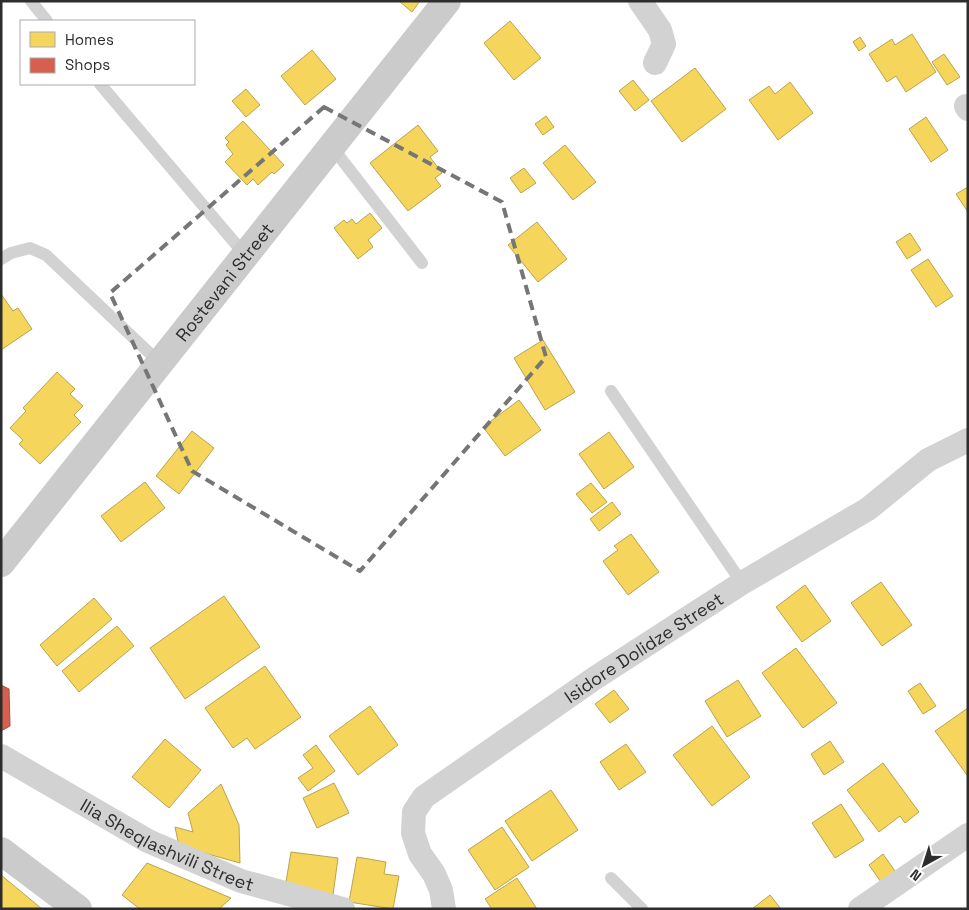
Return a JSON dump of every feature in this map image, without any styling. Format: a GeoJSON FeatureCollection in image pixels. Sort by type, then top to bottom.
{"type":"FeatureCollection","features":[{"type":"Feature","properties":{"kind":"street","name":"Rostevani Street"},"geometry":{"type":"LineString","coordinates":[[1,564],[447,1]]}},
{"type":"Feature","properties":{"kind":"street"},"geometry":{"type":"LineString","coordinates":[[640,1],[660,30],[664,44],[655,63]]}},
{"type":"Feature","properties":{"kind":"street","name":"Isidore Dolidze Street"},"geometry":{"type":"LineString","coordinates":[[444,909],[441,890],[434,874],[420,854],[413,833],[414,812],[424,797],[595,678],[742,583],[868,508],[928,460],[968,440]]}},
{"type":"Feature","properties":{"kind":"street","name":"Ilia Sheqlashvili Street"},"geometry":{"type":"LineString","coordinates":[[1,756],[165,848],[241,882],[343,909]]}},
{"type":"Feature","properties":{"kind":"street"},"geometry":{"type":"LineString","coordinates":[[860,909],[968,834]]}},
{"type":"Feature","properties":{"kind":"street"},"geometry":{"type":"LineString","coordinates":[[3,855],[78,909]]}},
{"type":"Feature","properties":{"kind":"lane"},"geometry":{"type":"LineString","coordinates":[[30,1],[46,20]]}},
{"type":"Feature","properties":{"kind":"lane"},"geometry":{"type":"LineString","coordinates":[[101,85],[246,256]]}},
{"type":"Feature","properties":{"kind":"lane"},"geometry":{"type":"LineString","coordinates":[[332,146],[422,263]]}},
{"type":"Feature","properties":{"kind":"lane"},"geometry":{"type":"LineString","coordinates":[[1,259],[11,253],[30,248],[46,255],[160,363]]}},
{"type":"Feature","properties":{"kind":"lane"},"geometry":{"type":"LineString","coordinates":[[611,391],[742,583]]}},
{"type":"Feature","properties":{"kind":"lane"},"geometry":{"type":"LineString","coordinates":[[610,878],[642,909]]}},
{"type":"Feature","properties":{"kind":"highlighted area"},"geometry":{"type":"Polygon","coordinates":[[[324,107],[502,202],[546,357],[360,571],[192,471],[110,293],[324,107]]]}},
{"type":"Feature","properties":{"kind":"building: Homes"},"geometry":{"type":"Polygon","coordinates":[[[399,1],[420,1],[412,12],[399,1]]]}},
{"type":"Feature","properties":{"kind":"building: Homes"},"geometry":{"type":"Polygon","coordinates":[[[510,21],[541,58],[514,80],[484,43],[510,21]]]}},
{"type":"Feature","properties":{"kind":"building: Homes"},"geometry":{"type":"Polygon","coordinates":[[[912,34],[936,72],[906,92],[896,76],[887,82],[869,54],[892,39],[895,45],[912,34]]]}},
{"type":"Feature","properties":{"kind":"building: Homes"},"geometry":{"type":"Polygon","coordinates":[[[860,37],[866,46],[859,51],[853,42],[860,37]]]}},
{"type":"Feature","properties":{"kind":"building: Homes"},"geometry":{"type":"Polygon","coordinates":[[[312,50],[336,79],[305,105],[281,76],[312,50]]]}},
{"type":"Feature","properties":{"kind":"building: Homes"},"geometry":{"type":"Polygon","coordinates":[[[944,54],[960,77],[947,85],[932,62],[944,54]]]}},
{"type":"Feature","properties":{"kind":"building: Homes"},"geometry":{"type":"Polygon","coordinates":[[[695,68],[726,109],[682,142],[651,101],[695,68]]]}},
{"type":"Feature","properties":{"kind":"building: Homes"},"geometry":{"type":"Polygon","coordinates":[[[633,80],[649,100],[635,111],[619,91],[633,80]]]}},
{"type":"Feature","properties":{"kind":"building: Homes"},"geometry":{"type":"Polygon","coordinates":[[[790,82],[813,113],[778,140],[749,100],[769,86],[775,94],[790,82]]]}},
{"type":"Feature","properties":{"kind":"building: Homes"},"geometry":{"type":"Polygon","coordinates":[[[246,89],[260,105],[246,117],[232,101],[246,89]]]}},
{"type":"Feature","properties":{"kind":"building: Homes"},"geometry":{"type":"Polygon","coordinates":[[[546,116],[554,127],[543,135],[535,124],[546,116]]]}},
{"type":"Feature","properties":{"kind":"building: Homes"},"geometry":{"type":"Polygon","coordinates":[[[926,117],[948,150],[931,162],[909,129],[926,117]]]}},
{"type":"Feature","properties":{"kind":"building: Homes"},"geometry":{"type":"Polygon","coordinates":[[[243,121],[284,165],[274,174],[272,172],[258,185],[253,179],[247,185],[225,162],[233,154],[226,145],[229,142],[225,138],[243,121]]]}},
{"type":"Feature","properties":{"kind":"building: Homes"},"geometry":{"type":"Polygon","coordinates":[[[418,125],[438,151],[430,157],[442,173],[435,178],[441,186],[408,211],[370,163],[418,125]]]}},
{"type":"Feature","properties":{"kind":"building: Homes"},"geometry":{"type":"Polygon","coordinates":[[[565,145],[596,182],[573,200],[543,163],[565,145]]]}},
{"type":"Feature","properties":{"kind":"building: Homes"},"geometry":{"type":"Polygon","coordinates":[[[524,168],[536,183],[521,193],[510,178],[524,168]]]}},
{"type":"Feature","properties":{"kind":"building: Homes"},"geometry":{"type":"Polygon","coordinates":[[[968,187],[968,212],[956,194],[968,187]]]}},
{"type":"Feature","properties":{"kind":"building: Homes"},"geometry":{"type":"Polygon","coordinates":[[[370,213],[382,228],[368,240],[373,247],[358,259],[334,228],[344,220],[347,223],[352,219],[356,224],[370,213]]]}},
{"type":"Feature","properties":{"kind":"building: Homes"},"geometry":{"type":"Polygon","coordinates":[[[537,222],[567,259],[538,282],[508,245],[537,222]]]}},
{"type":"Feature","properties":{"kind":"building: Homes"},"geometry":{"type":"Polygon","coordinates":[[[910,233],[921,250],[907,259],[896,242],[910,233]]]}},
{"type":"Feature","properties":{"kind":"building: Homes"},"geometry":{"type":"Polygon","coordinates":[[[928,259],[953,296],[936,307],[911,270],[928,259]]]}},
{"type":"Feature","properties":{"kind":"building: Homes"},"geometry":{"type":"Polygon","coordinates":[[[1,294],[13,311],[18,308],[32,329],[1,350],[1,294]]]}},
{"type":"Feature","properties":{"kind":"building: Homes"},"geometry":{"type":"Polygon","coordinates":[[[543,340],[575,392],[545,410],[514,358],[543,340]]]}},
{"type":"Feature","properties":{"kind":"building: Homes"},"geometry":{"type":"Polygon","coordinates":[[[57,372],[75,389],[70,394],[83,406],[74,415],[81,422],[40,464],[19,444],[23,440],[10,428],[26,411],[23,408],[57,372]]]}},
{"type":"Feature","properties":{"kind":"building: Homes"},"geometry":{"type":"Polygon","coordinates":[[[519,400],[541,430],[505,456],[483,427],[519,400]]]}},
{"type":"Feature","properties":{"kind":"building: Homes"},"geometry":{"type":"Polygon","coordinates":[[[192,431],[214,448],[179,494],[156,476],[192,431]]]}},
{"type":"Feature","properties":{"kind":"building: Homes"},"geometry":{"type":"Polygon","coordinates":[[[609,432],[634,467],[604,489],[579,454],[609,432]]]}},
{"type":"Feature","properties":{"kind":"building: Homes"},"geometry":{"type":"Polygon","coordinates":[[[145,482],[165,508],[121,542],[101,516],[145,482]]]}},
{"type":"Feature","properties":{"kind":"building: Homes"},"geometry":{"type":"Polygon","coordinates":[[[591,483],[607,502],[592,513],[576,494],[591,483]]]}},
{"type":"Feature","properties":{"kind":"building: Homes"},"geometry":{"type":"Polygon","coordinates":[[[612,502],[621,514],[599,531],[590,519],[612,502]]]}},
{"type":"Feature","properties":{"kind":"building: Homes"},"geometry":{"type":"Polygon","coordinates":[[[631,534],[659,572],[628,595],[603,561],[618,550],[614,546],[631,534]]]}},
{"type":"Feature","properties":{"kind":"building: Homes"},"geometry":{"type":"Polygon","coordinates":[[[881,582],[912,625],[882,646],[851,603],[881,582]]]}},
{"type":"Feature","properties":{"kind":"building: Homes"},"geometry":{"type":"Polygon","coordinates":[[[805,585],[831,621],[802,642],[776,607],[805,585]]]}},
{"type":"Feature","properties":{"kind":"building: Homes"},"geometry":{"type":"Polygon","coordinates":[[[224,596],[260,647],[185,699],[150,648],[224,596]]]}},
{"type":"Feature","properties":{"kind":"building: Homes"},"geometry":{"type":"Polygon","coordinates":[[[94,598],[112,619],[57,666],[40,645],[94,598]]]}},
{"type":"Feature","properties":{"kind":"building: Homes"},"geometry":{"type":"Polygon","coordinates":[[[117,626],[134,646],[79,692],[62,671],[117,626]]]}},
{"type":"Feature","properties":{"kind":"building: Homes"},"geometry":{"type":"Polygon","coordinates":[[[796,648],[837,703],[803,728],[762,673],[796,648]]]}},
{"type":"Feature","properties":{"kind":"building: Homes"},"geometry":{"type":"Polygon","coordinates":[[[265,666],[301,717],[255,749],[247,738],[233,748],[205,708],[265,666]]]}},
{"type":"Feature","properties":{"kind":"building: Homes"},"geometry":{"type":"Polygon","coordinates":[[[738,680],[761,716],[727,737],[705,701],[738,680]]]}},
{"type":"Feature","properties":{"kind":"building: Homes"},"geometry":{"type":"Polygon","coordinates":[[[920,683],[936,706],[923,714],[908,691],[920,683]]]}},
{"type":"Feature","properties":{"kind":"building: Homes"},"geometry":{"type":"Polygon","coordinates":[[[614,690],[629,709],[610,723],[595,704],[614,690]]]}},
{"type":"Feature","properties":{"kind":"building: Homes"},"geometry":{"type":"Polygon","coordinates":[[[370,706],[398,745],[358,775],[329,736],[370,706]]]}},
{"type":"Feature","properties":{"kind":"building: Homes"},"geometry":{"type":"Polygon","coordinates":[[[968,708],[968,774],[967,775],[935,731],[968,708]]]}},
{"type":"Feature","properties":{"kind":"building: Homes"},"geometry":{"type":"Polygon","coordinates":[[[712,726],[750,777],[712,806],[673,755],[712,726]]]}},
{"type":"Feature","properties":{"kind":"building: Homes"},"geometry":{"type":"Polygon","coordinates":[[[165,739],[201,770],[169,808],[132,777],[165,739]]]}},
{"type":"Feature","properties":{"kind":"building: Homes"},"geometry":{"type":"Polygon","coordinates":[[[830,741],[844,762],[824,775],[811,754],[830,741]]]}},
{"type":"Feature","properties":{"kind":"building: Homes"},"geometry":{"type":"Polygon","coordinates":[[[626,744],[646,772],[619,790],[600,762],[626,744]]]}},
{"type":"Feature","properties":{"kind":"building: Homes"},"geometry":{"type":"Polygon","coordinates":[[[316,745],[335,771],[308,791],[298,778],[313,768],[303,755],[316,745]]]}},
{"type":"Feature","properties":{"kind":"building: Homes"},"geometry":{"type":"Polygon","coordinates":[[[883,763],[919,812],[905,823],[900,816],[879,832],[847,790],[883,763]]]}},
{"type":"Feature","properties":{"kind":"building: Homes"},"geometry":{"type":"Polygon","coordinates":[[[334,783],[349,813],[317,828],[303,798],[334,783]]]}},
{"type":"Feature","properties":{"kind":"building: Homes"},"geometry":{"type":"Polygon","coordinates":[[[221,784],[239,825],[240,863],[179,846],[175,827],[193,832],[188,813],[221,784]]]}},
{"type":"Feature","properties":{"kind":"building: Homes"},"geometry":{"type":"Polygon","coordinates":[[[551,790],[578,830],[532,861],[505,821],[551,790]]]}},
{"type":"Feature","properties":{"kind":"building: Homes"},"geometry":{"type":"Polygon","coordinates":[[[841,804],[864,840],[835,858],[812,823],[841,804]]]}},
{"type":"Feature","properties":{"kind":"building: Homes"},"geometry":{"type":"Polygon","coordinates":[[[502,827],[529,867],[495,890],[468,850],[502,827]]]}},
{"type":"Feature","properties":{"kind":"building: Homes"},"geometry":{"type":"Polygon","coordinates":[[[291,852],[338,858],[333,895],[285,888],[291,852]]]}},
{"type":"Feature","properties":{"kind":"building: Homes"},"geometry":{"type":"Polygon","coordinates":[[[883,854],[895,871],[881,882],[869,865],[883,854]]]}},
{"type":"Feature","properties":{"kind":"building: Homes"},"geometry":{"type":"Polygon","coordinates":[[[357,857],[386,862],[384,874],[399,876],[393,909],[349,902],[357,857]]]}},
{"type":"Feature","properties":{"kind":"building: Homes"},"geometry":{"type":"Polygon","coordinates":[[[147,863],[231,898],[219,909],[140,909],[122,895],[147,863]]]}},
{"type":"Feature","properties":{"kind":"building: Homes"},"geometry":{"type":"Polygon","coordinates":[[[1,875],[42,909],[1,909],[1,875]]]}},
{"type":"Feature","properties":{"kind":"building: Homes"},"geometry":{"type":"Polygon","coordinates":[[[517,878],[537,909],[492,909],[485,899],[517,878]]]}},
{"type":"Feature","properties":{"kind":"building: Homes"},"geometry":{"type":"Polygon","coordinates":[[[770,895],[781,909],[752,909],[770,895]]]}},
{"type":"Feature","properties":{"kind":"building: Shops"},"geometry":{"type":"Polygon","coordinates":[[[1,685],[9,689],[10,726],[1,731],[1,685]]]}}]}
